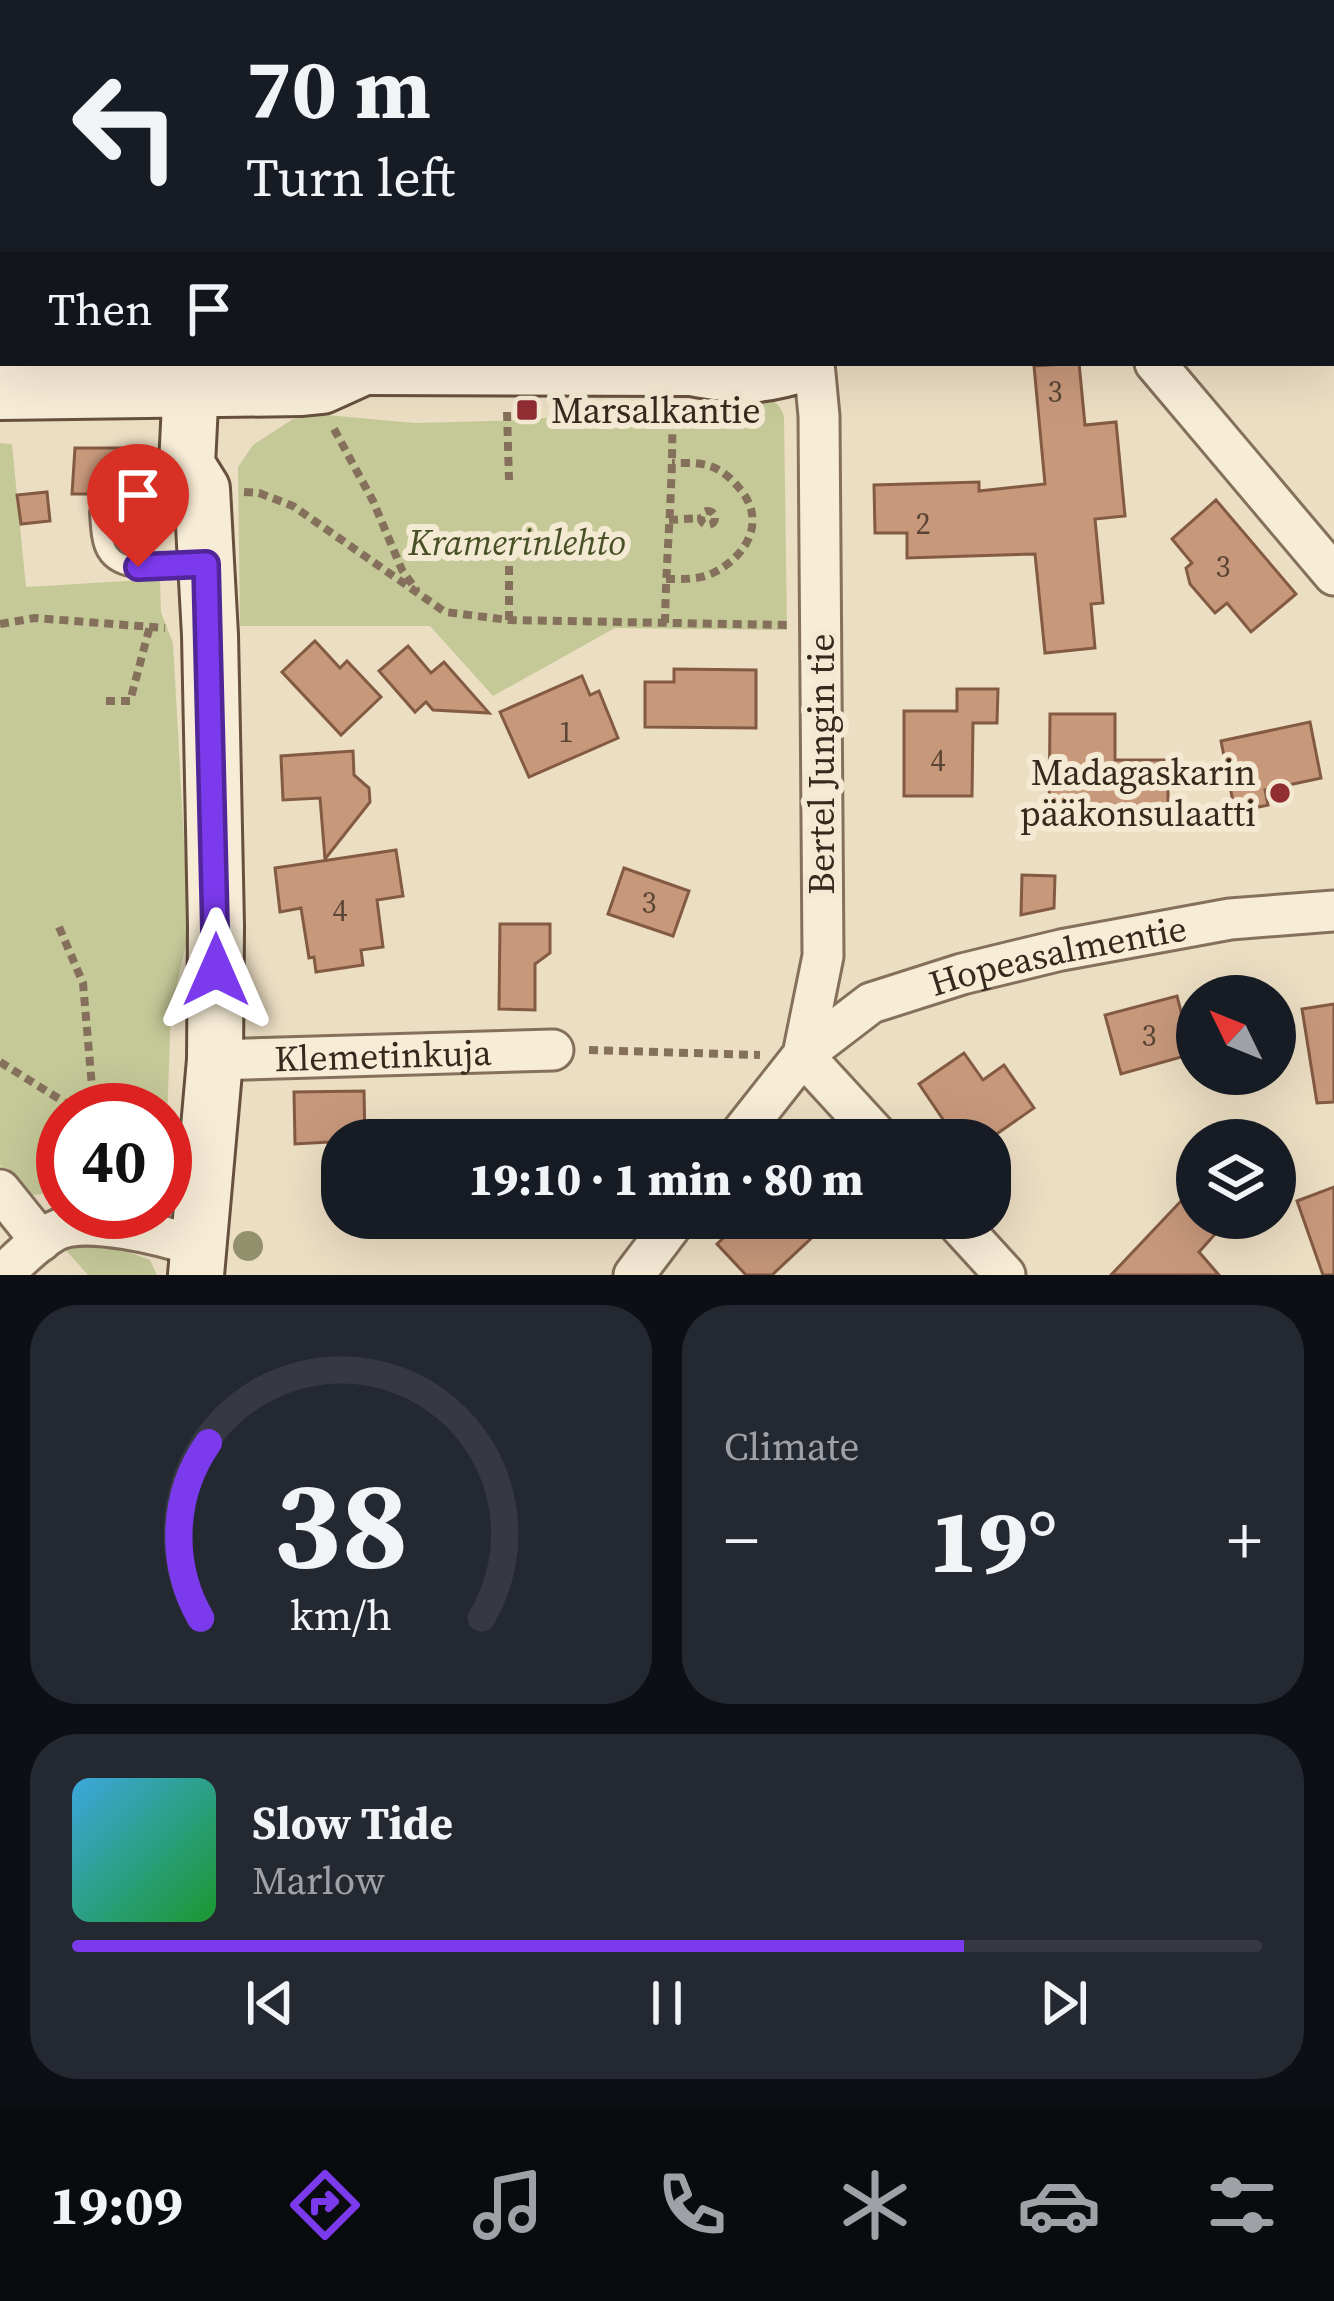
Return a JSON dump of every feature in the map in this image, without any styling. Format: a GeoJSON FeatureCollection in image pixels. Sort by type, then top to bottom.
{"type":"FeatureCollection","features":[{"type":"Feature","properties":{"kind":"street"},"geometry":{"type":"LineString","coordinates":[[0,392],[207,376],[322,386],[356,366]]}},
{"type":"Feature","properties":{"kind":"street"},"geometry":{"type":"LineString","coordinates":[[377,366],[689,382],[767,376],[799,366]]}},
{"type":"Feature","properties":{"kind":"street","name":"Bertel Jungin tie"},"geometry":{"type":"LineString","coordinates":[[753,1119],[803,1055],[823,956],[819,416],[810,366]]}},
{"type":"Feature","properties":{"kind":"street"},"geometry":{"type":"LineString","coordinates":[[1158,366],[1334,575]]}},
{"type":"Feature","properties":{"kind":"street"},"geometry":{"type":"LineString","coordinates":[[2,1275],[41,1241],[70,1226],[135,1231],[197,1261],[215,1060],[206,564],[216,490],[187,465],[207,376]]}},
{"type":"Feature","properties":{"kind":"street","name":"Hopeasalmentie"},"geometry":{"type":"LineString","coordinates":[[803,1055],[871,1003],[962,974],[1229,919],[1334,911]]}},
{"type":"Feature","properties":{"kind":"street","name":"Klemetinkuja"},"geometry":{"type":"LineString","coordinates":[[215,1060],[553,1049]]}},
{"type":"Feature","properties":{"kind":"street"},"geometry":{"type":"LineString","coordinates":[[803,1055],[862,1119]]}},
{"type":"Feature","properties":{"kind":"street"},"geometry":{"type":"LineString","coordinates":[[0,1190],[41,1241]]}},
{"type":"Feature","properties":{"kind":"street"},"geometry":{"type":"LineString","coordinates":[[634,1275],[661,1239]]}},
{"type":"Feature","properties":{"kind":"street"},"geometry":{"type":"LineString","coordinates":[[972,1239],[1005,1275]]}},
{"type":"Feature","properties":{"kind":"lane"},"geometry":{"type":"LineString","coordinates":[[100,513],[105,549],[116,562],[138,567],[206,564]]}},
{"type":"Feature","properties":{"kind":"path"},"geometry":{"type":"LineString","coordinates":[[665,623],[672,463],[689,382]]}},
{"type":"Feature","properties":{"kind":"path"},"geometry":{"type":"LineString","coordinates":[[507,412],[508,480]]}},
{"type":"Feature","properties":{"kind":"path"},"geometry":{"type":"LineString","coordinates":[[332,424],[373,501],[402,570],[422,597]]}},
{"type":"Feature","properties":{"kind":"path"},"geometry":{"type":"LineString","coordinates":[[666,579],[714,572],[744,548],[754,518],[746,496],[716,468],[672,463]]}},
{"type":"Feature","properties":{"kind":"path"},"geometry":{"type":"LineString","coordinates":[[216,490],[259,493],[292,506],[445,612],[509,620],[820,625]]}},
{"type":"Feature","properties":{"kind":"path"},"geometry":{"type":"LineString","coordinates":[[669,520],[701,518]]}},
{"type":"Feature","properties":{"kind":"path"},"geometry":{"type":"LineString","coordinates":[[509,561],[509,620]]}},
{"type":"Feature","properties":{"kind":"path"},"geometry":{"type":"LineString","coordinates":[[0,624],[35,618],[210,635]]}},
{"type":"Feature","properties":{"kind":"path"},"geometry":{"type":"LineString","coordinates":[[106,701],[130,700],[150,626]]}},
{"type":"Feature","properties":{"kind":"path"},"geometry":{"type":"LineString","coordinates":[[59,927],[83,983],[92,1083]]}},
{"type":"Feature","properties":{"kind":"path"},"geometry":{"type":"LineString","coordinates":[[553,1049],[803,1055]]}},
{"type":"Feature","properties":{"kind":"path"},"geometry":{"type":"LineString","coordinates":[[0,1062],[36,1085]]}},
{"type":"Feature","properties":{"kind":"green space","name":"Kramerinlehto"},"geometry":{"type":"Polygon","coordinates":[[[749,397],[771,400],[784,416],[787,630],[615,628],[493,696],[430,626],[240,626],[238,467],[253,445],[293,419],[327,415],[415,423],[524,420],[749,397]]]}},
{"type":"Feature","properties":{"kind":"green space"},"geometry":{"type":"Polygon","coordinates":[[[0,443],[12,444],[26,587],[160,579],[161,612],[173,643],[189,931],[171,1010],[168,1083],[36,1083],[36,1195],[27,1196],[0,1165],[0,443]]]}},
{"type":"Feature","properties":{"kind":"green space"},"geometry":{"type":"Polygon","coordinates":[[[101,1242],[150,1260],[157,1275],[88,1275],[63,1247],[101,1242]]]}},
{"type":"Feature","properties":{"kind":"building"},"geometry":{"type":"Polygon","coordinates":[[[1034,366],[1079,366],[1085,425],[1116,422],[1125,516],[1095,519],[1103,603],[1091,604],[1095,648],[1045,653],[1035,554],[907,558],[907,533],[875,533],[874,485],[979,482],[979,491],[1045,484],[1034,366]]]}},
{"type":"Feature","properties":{"kind":"building"},"geometry":{"type":"Polygon","coordinates":[[[75,448],[127,448],[127,486],[109,486],[108,494],[72,494],[75,448]]]}},
{"type":"Feature","properties":{"kind":"building"},"geometry":{"type":"Polygon","coordinates":[[[47,492],[50,521],[21,524],[17,495],[47,492]]]}},
{"type":"Feature","properties":{"kind":"building"},"geometry":{"type":"Polygon","coordinates":[[[1216,500],[1296,594],[1251,632],[1227,603],[1215,613],[1190,584],[1186,568],[1192,563],[1172,539],[1216,500]]]}},
{"type":"Feature","properties":{"kind":"building"},"geometry":{"type":"Polygon","coordinates":[[[315,641],[340,668],[347,661],[381,697],[341,735],[282,672],[315,641]]]}},
{"type":"Feature","properties":{"kind":"building"},"geometry":{"type":"Polygon","coordinates":[[[408,646],[431,673],[444,662],[489,713],[433,710],[426,702],[415,712],[379,671],[408,646]]]}},
{"type":"Feature","properties":{"kind":"building"},"geometry":{"type":"Polygon","coordinates":[[[674,669],[756,670],[756,728],[645,727],[645,682],[674,682],[674,669]]]}},
{"type":"Feature","properties":{"kind":"building"},"geometry":{"type":"Polygon","coordinates":[[[582,676],[590,695],[599,691],[618,738],[529,777],[500,712],[582,676]]]}},
{"type":"Feature","properties":{"kind":"building"},"geometry":{"type":"Polygon","coordinates":[[[957,689],[998,689],[997,723],[973,723],[972,796],[904,796],[904,711],[957,711],[957,689]]]}},
{"type":"Feature","properties":{"kind":"building"},"geometry":{"type":"Polygon","coordinates":[[[1050,714],[1115,714],[1115,760],[1168,760],[1168,811],[1102,811],[1102,827],[1049,827],[1050,714]]]}},
{"type":"Feature","properties":{"kind":"building"},"geometry":{"type":"Polygon","coordinates":[[[1310,722],[1321,778],[1265,790],[1268,805],[1235,812],[1221,741],[1310,722]]]}},
{"type":"Feature","properties":{"kind":"building"},"geometry":{"type":"Polygon","coordinates":[[[353,751],[354,775],[369,788],[370,802],[325,859],[320,798],[283,800],[281,756],[353,751]]]}},
{"type":"Feature","properties":{"kind":"building"},"geometry":{"type":"Polygon","coordinates":[[[396,850],[403,896],[377,900],[383,947],[361,950],[363,965],[316,972],[314,957],[309,958],[301,908],[280,912],[275,868],[396,850]]]}},
{"type":"Feature","properties":{"kind":"building"},"geometry":{"type":"Polygon","coordinates":[[[624,868],[689,891],[673,936],[608,914],[624,868]]]}},
{"type":"Feature","properties":{"kind":"building"},"geometry":{"type":"Polygon","coordinates":[[[1022,875],[1055,876],[1054,908],[1021,915],[1022,875]]]}},
{"type":"Feature","properties":{"kind":"building"},"geometry":{"type":"Polygon","coordinates":[[[500,924],[550,924],[550,953],[535,964],[535,1010],[499,1009],[500,924]]]}},
{"type":"Feature","properties":{"kind":"building"},"geometry":{"type":"Polygon","coordinates":[[[1176,996],[1176,1059],[1121,1074],[1105,1015],[1176,996]]]}},
{"type":"Feature","properties":{"kind":"building"},"geometry":{"type":"Polygon","coordinates":[[[1334,1004],[1334,1102],[1317,1103],[1302,1009],[1334,1004]]]}},
{"type":"Feature","properties":{"kind":"building"},"geometry":{"type":"Polygon","coordinates":[[[964,1053],[983,1080],[1004,1065],[1034,1108],[1011,1124],[1011,1119],[943,1119],[919,1084],[964,1053]]]}},
{"type":"Feature","properties":{"kind":"building"},"geometry":{"type":"Polygon","coordinates":[[[364,1091],[365,1119],[321,1119],[321,1143],[295,1144],[294,1092],[364,1091]]]}},
{"type":"Feature","properties":{"kind":"building"},"geometry":{"type":"Polygon","coordinates":[[[1334,1187],[1334,1275],[1323,1275],[1297,1201],[1334,1187]]]}},
{"type":"Feature","properties":{"kind":"building"},"geometry":{"type":"Polygon","coordinates":[[[1176,1206],[1176,1239],[1211,1239],[1199,1252],[1219,1275],[1111,1275],[1176,1206]]]}},
{"type":"Feature","properties":{"kind":"building"},"geometry":{"type":"Polygon","coordinates":[[[722,1239],[811,1239],[772,1275],[746,1275],[717,1244],[722,1239]]]}},
{"type":"Feature","properties":{"kind":"place","name":"Marsalkantie"},"geometry":{"type":"Point","coordinates":[527,410]}},
{"type":"Feature","properties":{"kind":"place","name":"Madagaskarin pääkonsulaatti"},"geometry":{"type":"Point","coordinates":[1280,793]}},
{"type":"Feature","properties":{"kind":"route"},"geometry":{"type":"LineString","coordinates":[[138,567],[206,564],[216,970]]}}]}
